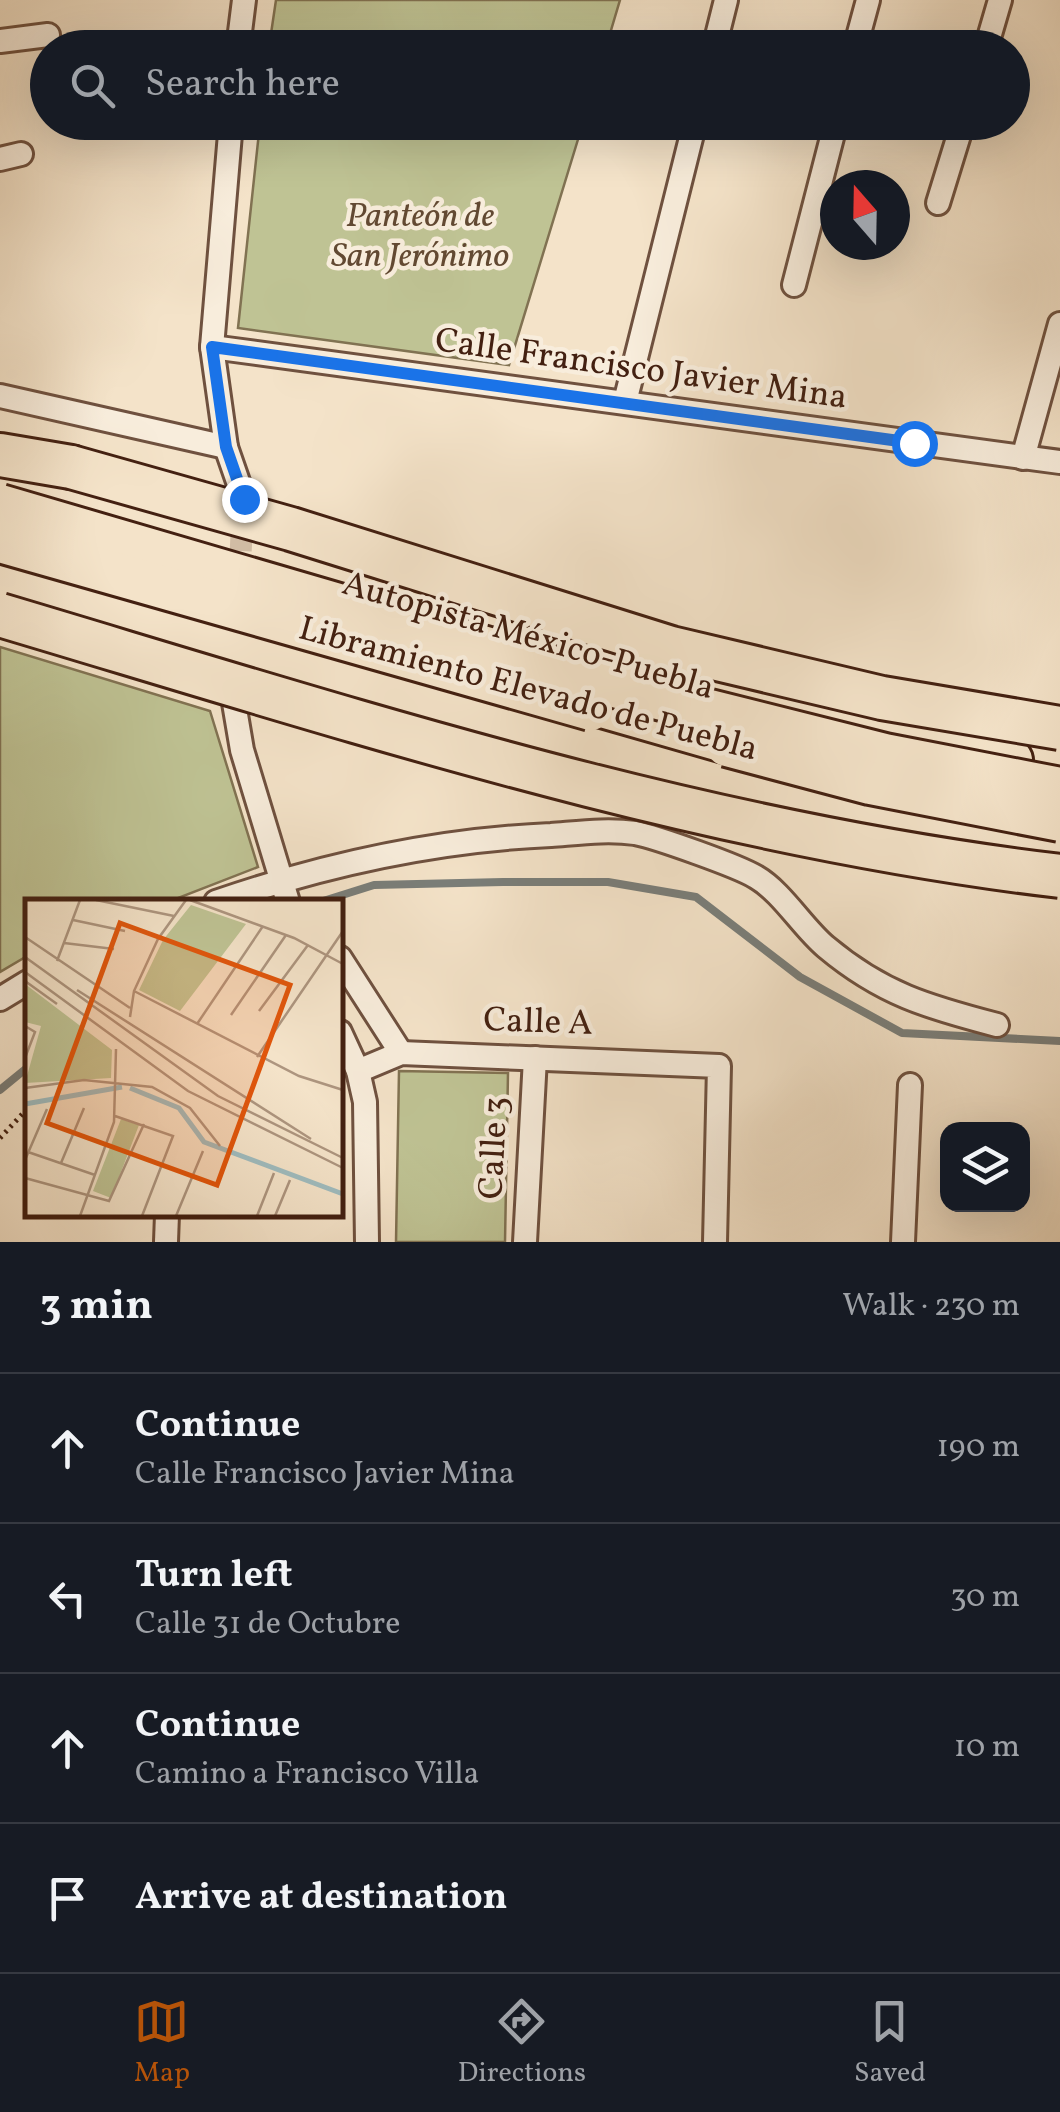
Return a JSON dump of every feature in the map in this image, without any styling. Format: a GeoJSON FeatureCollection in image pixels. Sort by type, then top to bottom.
{"type":"FeatureCollection","features":[{"type":"Feature","properties":{"kind":"highway"},"geometry":{"type":"LineString","coordinates":[[0,455],[71,466],[291,529],[670,648],[882,698],[1060,728]]}},
{"type":"Feature","properties":{"kind":"highway","name":"Autopista México-Puebla"},"geometry":{"type":"LineString","coordinates":[[0,486],[658,676],[1060,771]]}},
{"type":"Feature","properties":{"kind":"highway","name":"Libramiento Elevado de Puebla"},"geometry":{"type":"LineString","coordinates":[[0,506],[646,695],[884,755],[1060,789]]}},
{"type":"Feature","properties":{"kind":"highway","name":"Libramiento Elevado de Puebla"},"geometry":{"type":"LineString","coordinates":[[0,541],[504,686],[870,783],[1060,820]]}},
{"type":"Feature","properties":{"kind":"highway"},"geometry":{"type":"LineString","coordinates":[[0,580],[712,784],[852,813],[1060,846]]}},
{"type":"Feature","properties":{"kind":"highway"},"geometry":{"type":"LineString","coordinates":[[0,615],[577,784],[829,842],[1060,876]]}},
{"type":"Feature","properties":{"kind":"street"},"geometry":{"type":"LineString","coordinates":[[240,30],[244,0]]}},
{"type":"Feature","properties":{"kind":"street"},"geometry":{"type":"LineString","coordinates":[[718,30],[726,0]]}},
{"type":"Feature","properties":{"kind":"street"},"geometry":{"type":"LineString","coordinates":[[860,30],[868,0]]}},
{"type":"Feature","properties":{"kind":"street"},"geometry":{"type":"LineString","coordinates":[[991,30],[1000,0]]}},
{"type":"Feature","properties":{"kind":"street"},"geometry":{"type":"LineString","coordinates":[[0,42],[30,38]]}},
{"type":"Feature","properties":{"kind":"street"},"geometry":{"type":"LineString","coordinates":[[230,140],[212,347],[226,447],[244,499]]}},
{"type":"Feature","properties":{"kind":"street"},"geometry":{"type":"LineString","coordinates":[[625,402],[690,140]]}},
{"type":"Feature","properties":{"kind":"street"},"geometry":{"type":"LineString","coordinates":[[794,285],[831,140]]}},
{"type":"Feature","properties":{"kind":"street"},"geometry":{"type":"LineString","coordinates":[[938,203],[957,140]]}},
{"type":"Feature","properties":{"kind":"street"},"geometry":{"type":"LineString","coordinates":[[1023,458],[1060,324]]}},
{"type":"Feature","properties":{"kind":"street","name":"Calle Francisco Javier Mina"},"geometry":{"type":"LineString","coordinates":[[212,347],[1060,462]]}},
{"type":"Feature","properties":{"kind":"street"},"geometry":{"type":"LineString","coordinates":[[0,396],[226,447]]}},
{"type":"Feature","properties":{"kind":"street"},"geometry":{"type":"LineString","coordinates":[[233,698],[242,750],[284,892]]}},
{"type":"Feature","properties":{"kind":"street"},"geometry":{"type":"LineString","coordinates":[[236,899],[284,892],[387,855],[505,837],[638,834],[758,878],[825,947],[892,993],[924,1006],[997,1024]]}},
{"type":"Feature","properties":{"kind":"street"},"geometry":{"type":"LineString","coordinates":[[342,961],[401,1053]]}},
{"type":"Feature","properties":{"kind":"street"},"geometry":{"type":"LineString","coordinates":[[0,999],[25,984]]}},
{"type":"Feature","properties":{"kind":"street"},"geometry":{"type":"LineString","coordinates":[[342,1036],[358,1071],[365,1102],[366,1242]]}},
{"type":"Feature","properties":{"kind":"street","name":"Calle A"},"geometry":{"type":"LineString","coordinates":[[358,1071],[401,1053],[719,1066],[715,1242]]}},
{"type":"Feature","properties":{"kind":"street","name":"Calle 3"},"geometry":{"type":"LineString","coordinates":[[525,1242],[535,1058]]}},
{"type":"Feature","properties":{"kind":"street"},"geometry":{"type":"LineString","coordinates":[[903,1242],[910,1085]]}},
{"type":"Feature","properties":{"kind":"street"},"geometry":{"type":"LineString","coordinates":[[166,1242],[167,1217]]}},
{"type":"Feature","properties":{"kind":"path"},"geometry":{"type":"LineString","coordinates":[[0,1138],[25,1111]]}},
{"type":"Feature","properties":{"kind":"green space"},"geometry":{"type":"Polygon","coordinates":[[[276,0],[620,0],[611,30],[272,30],[276,0]]]}},
{"type":"Feature","properties":{"kind":"green space","name":"Panteón de San Jerónimo"},"geometry":{"type":"Polygon","coordinates":[[[258,140],[578,140],[509,365],[238,328],[258,140]]]}},
{"type":"Feature","properties":{"kind":"green space"},"geometry":{"type":"Polygon","coordinates":[[[0,647],[210,711],[258,867],[176,899],[25,899],[25,957],[0,972],[0,647]]]}},
{"type":"Feature","properties":{"kind":"green space"},"geometry":{"type":"Polygon","coordinates":[[[399,1071],[508,1073],[505,1242],[396,1242],[399,1071]]]}},
{"type":"Feature","properties":{"kind":"waterway"},"geometry":{"type":"LineString","coordinates":[[330,899],[374,885],[503,882],[608,882],[696,897],[800,977],[902,1033],[1060,1041]]}},
{"type":"Feature","properties":{"kind":"waterway"},"geometry":{"type":"LineString","coordinates":[[0,1090],[25,1069]]}},
{"type":"Feature","properties":{"kind":"tunnel"},"geometry":{"type":"LineString","coordinates":[[239,584],[243,506]]}},
{"type":"Feature","properties":{"kind":"route"},"geometry":{"type":"LineString","coordinates":[[244,499],[226,447],[212,347],[914,443]]}}]}
